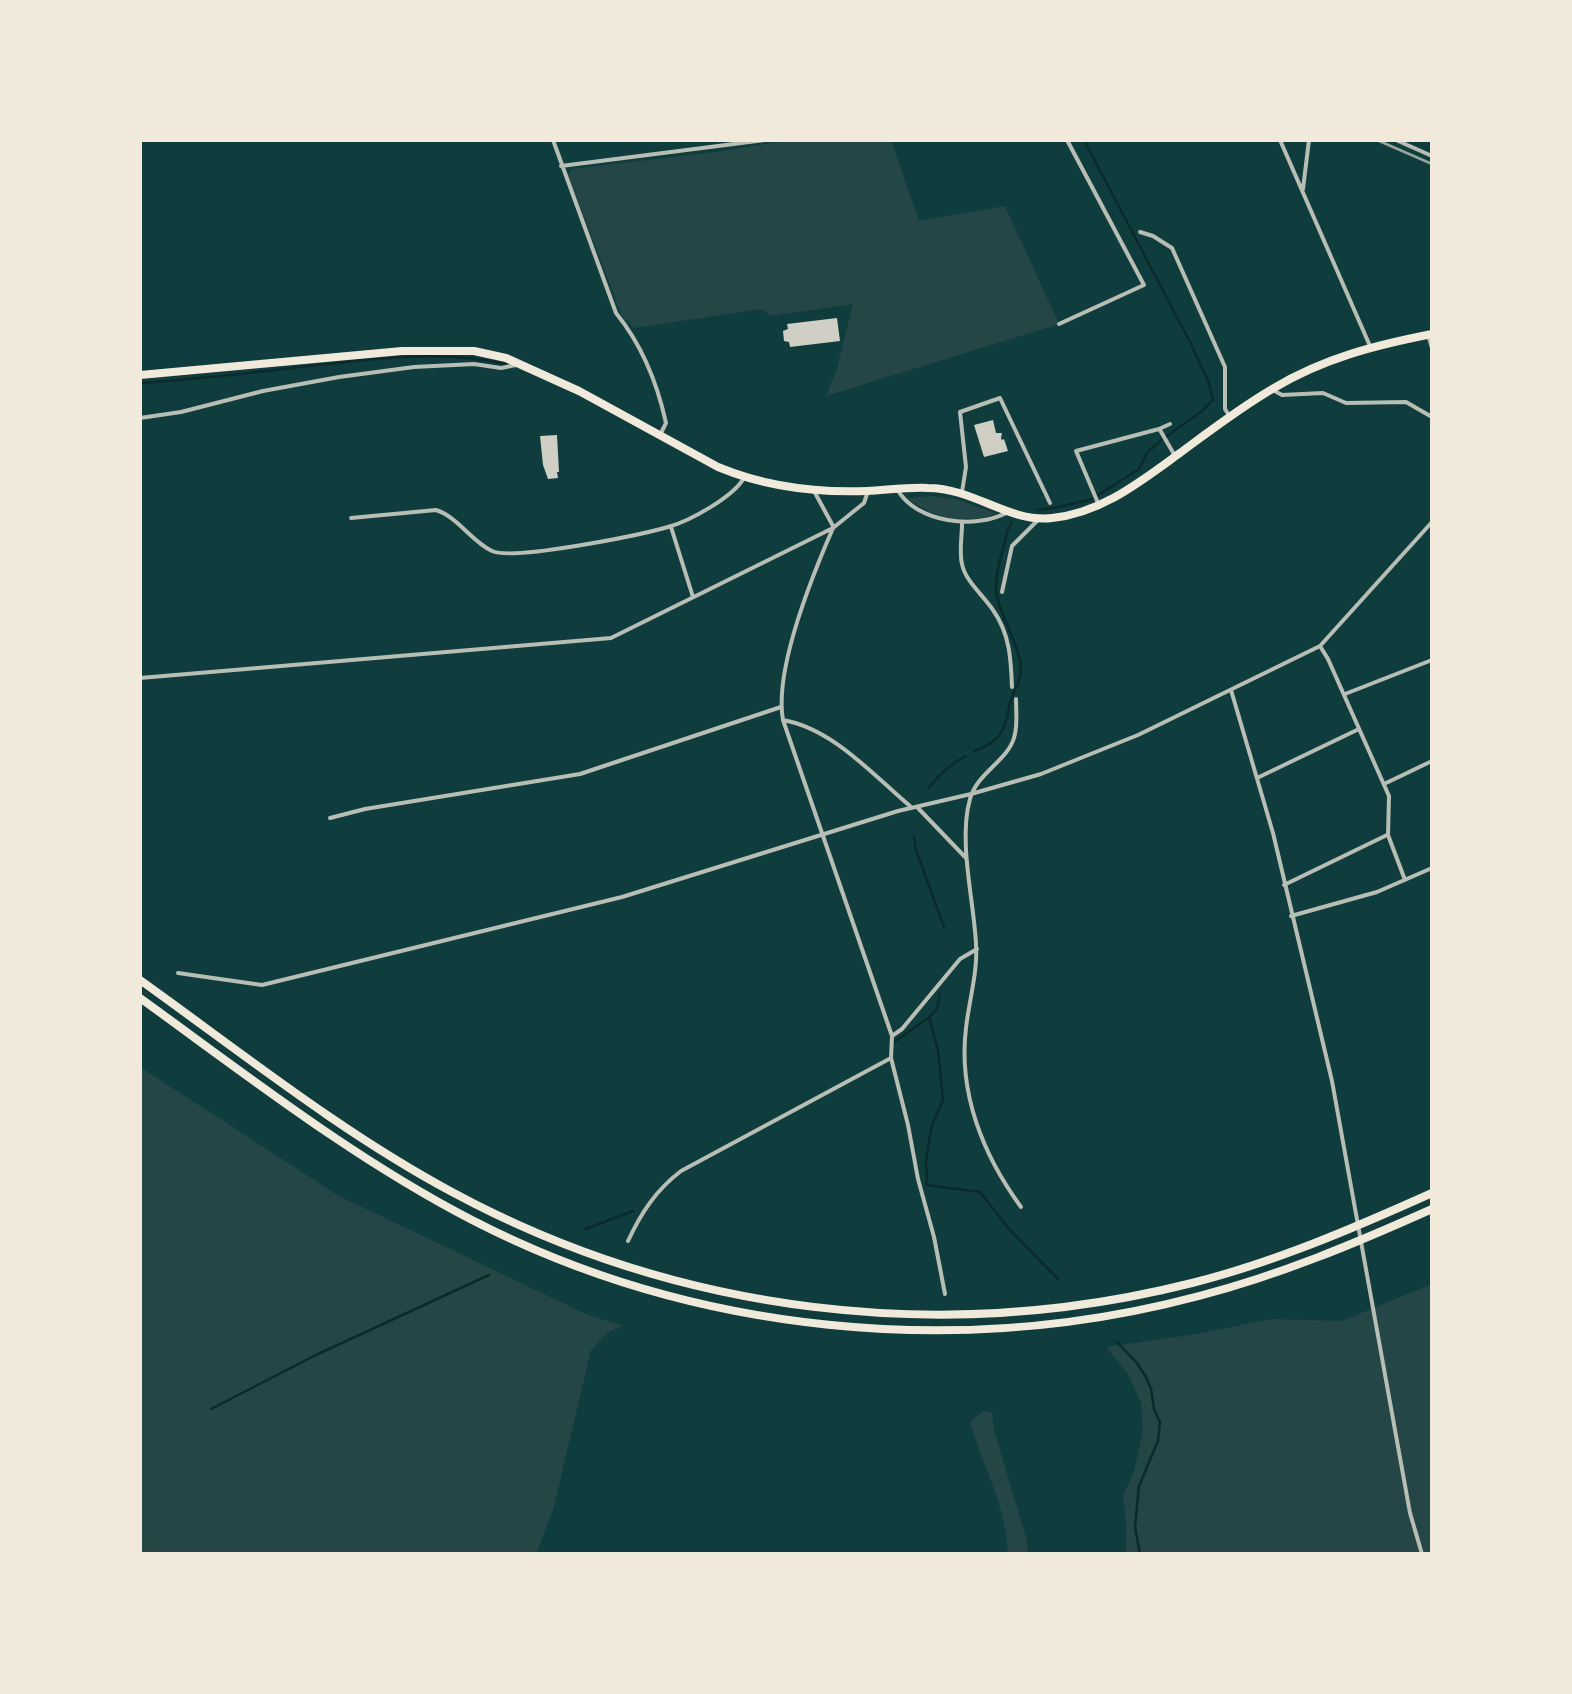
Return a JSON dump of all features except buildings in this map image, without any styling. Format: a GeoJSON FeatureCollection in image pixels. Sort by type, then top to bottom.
{"type":"FeatureCollection","features":[{"type":"Feature","properties":{"kind":"main road"},"geometry":{"type":"LineString","coordinates":[[140,374],[443,350],[486,353],[521,363],[579,391],[744,478],[814,490],[943,488],[1039,518],[1064,516],[1143,480],[1272,389],[1311,368],[1370,347],[1430,334]]}},
{"type":"Feature","properties":{"kind":"main road"},"geometry":{"type":"LineString","coordinates":[[140,980],[367,1140],[482,1208],[631,1268],[784,1304],[935,1316],[1032,1311],[1122,1298],[1195,1282],[1273,1258],[1432,1193]]}},
{"type":"Feature","properties":{"kind":"main road"},"geometry":{"type":"LineString","coordinates":[[140,998],[382,1169],[476,1222],[623,1282],[705,1304],[784,1319],[936,1330],[1091,1319],[1162,1306],[1253,1281],[1432,1210]]}},
{"type":"Feature","properties":{"kind":"street"},"geometry":{"type":"LineString","coordinates":[[553,140],[616,312],[634,335],[647,362],[666,422],[660,435]]}},
{"type":"Feature","properties":{"kind":"street"},"geometry":{"type":"LineString","coordinates":[[561,166],[765,140]]}},
{"type":"Feature","properties":{"kind":"street"},"geometry":{"type":"LineString","coordinates":[[1059,324],[1144,285],[1067,140]]}},
{"type":"Feature","properties":{"kind":"street"},"geometry":{"type":"LineString","coordinates":[[1280,140],[1370,347]]}},
{"type":"Feature","properties":{"kind":"street"},"geometry":{"type":"LineString","coordinates":[[1302,194],[1309,140]]}},
{"type":"Feature","properties":{"kind":"street"},"geometry":{"type":"LineString","coordinates":[[1396,140],[1432,156]]}},
{"type":"Feature","properties":{"kind":"street"},"geometry":{"type":"LineString","coordinates":[[1140,232],[1172,248],[1225,367],[1225,410],[1230,417]]}},
{"type":"Feature","properties":{"kind":"street"},"geometry":{"type":"LineString","coordinates":[[1430,334],[1432,348]]}},
{"type":"Feature","properties":{"kind":"street"},"geometry":{"type":"LineString","coordinates":[[140,418],[339,377],[474,364],[501,368],[521,363]]}},
{"type":"Feature","properties":{"kind":"street"},"geometry":{"type":"LineString","coordinates":[[1272,389],[1282,395],[1323,393],[1346,403],[1406,402],[1432,417]]}},
{"type":"Feature","properties":{"kind":"street"},"geometry":{"type":"LineString","coordinates":[[962,492],[966,467],[960,412],[1000,398],[1050,503]]}},
{"type":"Feature","properties":{"kind":"street"},"geometry":{"type":"LineString","coordinates":[[1096,500],[1076,451],[1163,435],[1170,424]]}},
{"type":"Feature","properties":{"kind":"street"},"geometry":{"type":"LineString","coordinates":[[1163,435],[1175,456]]}},
{"type":"Feature","properties":{"kind":"street"},"geometry":{"type":"LineString","coordinates":[[351,518],[436,510],[491,551],[541,552],[671,527],[728,497],[744,478]]}},
{"type":"Feature","properties":{"kind":"street"},"geometry":{"type":"LineString","coordinates":[[896,489],[904,502],[962,524],[982,522],[1009,511]]}},
{"type":"Feature","properties":{"kind":"street"},"geometry":{"type":"LineString","coordinates":[[814,490],[834,528]]}},
{"type":"Feature","properties":{"kind":"street"},"geometry":{"type":"LineString","coordinates":[[140,678],[611,638],[834,528],[864,503],[868,491]]}},
{"type":"Feature","properties":{"kind":"street"},"geometry":{"type":"LineString","coordinates":[[1002,592],[1012,546],[1039,518]]}},
{"type":"Feature","properties":{"kind":"street"},"geometry":{"type":"LineString","coordinates":[[178,974],[262,984],[622,897],[822,835],[1041,774],[1138,735],[1320,646],[1432,522]]}},
{"type":"Feature","properties":{"kind":"street"},"geometry":{"type":"LineString","coordinates":[[962,524],[962,564],[1006,636],[1012,660],[1012,687]]}},
{"type":"Feature","properties":{"kind":"street"},"geometry":{"type":"LineString","coordinates":[[671,527],[693,597]]}},
{"type":"Feature","properties":{"kind":"street"},"geometry":{"type":"LineString","coordinates":[[834,528],[788,655],[781,708],[892,1036],[891,1058],[945,1294]]}},
{"type":"Feature","properties":{"kind":"street"},"geometry":{"type":"LineString","coordinates":[[1320,646],[1389,796],[1388,835],[1405,880]]}},
{"type":"Feature","properties":{"kind":"street"},"geometry":{"type":"LineString","coordinates":[[1344,694],[1432,660]]}},
{"type":"Feature","properties":{"kind":"street"},"geometry":{"type":"LineString","coordinates":[[1231,690],[1272,833],[1332,1081],[1410,1514],[1422,1554]]}},
{"type":"Feature","properties":{"kind":"street"},"geometry":{"type":"LineString","coordinates":[[1016,700],[1016,734],[981,778],[971,794],[968,809],[966,858],[977,949],[966,1033],[966,1083],[970,1109],[983,1140],[1021,1207]]}},
{"type":"Feature","properties":{"kind":"street"},"geometry":{"type":"LineString","coordinates":[[330,818],[580,774],[781,708]]}},
{"type":"Feature","properties":{"kind":"street"},"geometry":{"type":"LineString","coordinates":[[783,720],[801,723],[824,736],[915,808],[966,858]]}},
{"type":"Feature","properties":{"kind":"street"},"geometry":{"type":"LineString","coordinates":[[1257,778],[1359,729]]}},
{"type":"Feature","properties":{"kind":"street"},"geometry":{"type":"LineString","coordinates":[[1384,784],[1432,762]]}},
{"type":"Feature","properties":{"kind":"street"},"geometry":{"type":"LineString","coordinates":[[1284,886],[1388,835]]}},
{"type":"Feature","properties":{"kind":"street"},"geometry":{"type":"LineString","coordinates":[[1291,916],[1377,892],[1432,868]]}},
{"type":"Feature","properties":{"kind":"street"},"geometry":{"type":"LineString","coordinates":[[892,1036],[960,959],[977,949]]}},
{"type":"Feature","properties":{"kind":"street"},"geometry":{"type":"LineString","coordinates":[[628,1241],[660,1188],[681,1171],[891,1058]]}},
{"type":"Feature","properties":{"kind":"shaded area"},"geometry":{"type":"Polygon","coordinates":[[[790,140],[891,140],[919,221],[1005,206],[1059,324],[826,396],[853,304],[771,316],[761,309],[634,328],[622,316],[568,175],[572,169],[790,140]]]}},
{"type":"Feature","properties":{"kind":"shaded area"},"geometry":{"type":"Polygon","coordinates":[[[907,498],[959,500],[997,514],[950,518],[907,498]]]}},
{"type":"Feature","properties":{"kind":"shaded area"},"geometry":{"type":"Polygon","coordinates":[[[140,1067],[339,1196],[588,1315],[623,1326],[608,1332],[591,1350],[553,1510],[536,1554],[140,1554],[140,1067]]]}},
{"type":"Feature","properties":{"kind":"shaded area"},"geometry":{"type":"Polygon","coordinates":[[[1432,1284],[1432,1554],[1126,1554],[1123,1495],[1134,1472],[1143,1431],[1141,1403],[1128,1374],[1106,1347],[1271,1319],[1342,1321],[1432,1284]]]}},
{"type":"Feature","properties":{"kind":"shaded area"},"geometry":{"type":"Polygon","coordinates":[[[983,1411],[992,1413],[1028,1554],[1008,1554],[999,1502],[970,1422],[983,1411]]]}},
{"type":"Feature","properties":{"kind":"waterway"},"geometry":{"type":"LineString","coordinates":[[1038,510],[1092,499],[1139,469],[1147,453],[1213,400],[1190,342],[1084,140]]}},
{"type":"Feature","properties":{"kind":"waterway"},"geometry":{"type":"LineString","coordinates":[[140,383],[407,357],[457,357],[506,364]]}},
{"type":"Feature","properties":{"kind":"waterway"},"geometry":{"type":"LineString","coordinates":[[974,751],[999,735],[1021,675],[1017,650],[996,590],[1012,522]]}},
{"type":"Feature","properties":{"kind":"waterway"},"geometry":{"type":"LineString","coordinates":[[929,788],[945,770],[966,756]]}},
{"type":"Feature","properties":{"kind":"waterway"},"geometry":{"type":"LineString","coordinates":[[914,836],[944,927]]}},
{"type":"Feature","properties":{"kind":"waterway"},"geometry":{"type":"LineString","coordinates":[[940,994],[937,1009],[929,1017],[938,1050],[943,1100],[932,1125],[926,1160],[927,1185],[980,1192],[1008,1228],[1058,1279]]}},
{"type":"Feature","properties":{"kind":"waterway"},"geometry":{"type":"LineString","coordinates":[[894,1042],[928,1018]]}},
{"type":"Feature","properties":{"kind":"waterway"},"geometry":{"type":"LineString","coordinates":[[586,1229],[633,1211]]}},
{"type":"Feature","properties":{"kind":"waterway"},"geometry":{"type":"LineString","coordinates":[[211,1409],[316,1355],[489,1275]]}},
{"type":"Feature","properties":{"kind":"waterway"},"geometry":{"type":"LineString","coordinates":[[1117,1342],[1146,1377],[1160,1422],[1158,1441],[1139,1486],[1135,1527],[1140,1554]]}},
{"type":"Feature","properties":{"kind":"railway"},"geometry":{"type":"LineString","coordinates":[[1377,140],[1432,164]]}}]}
